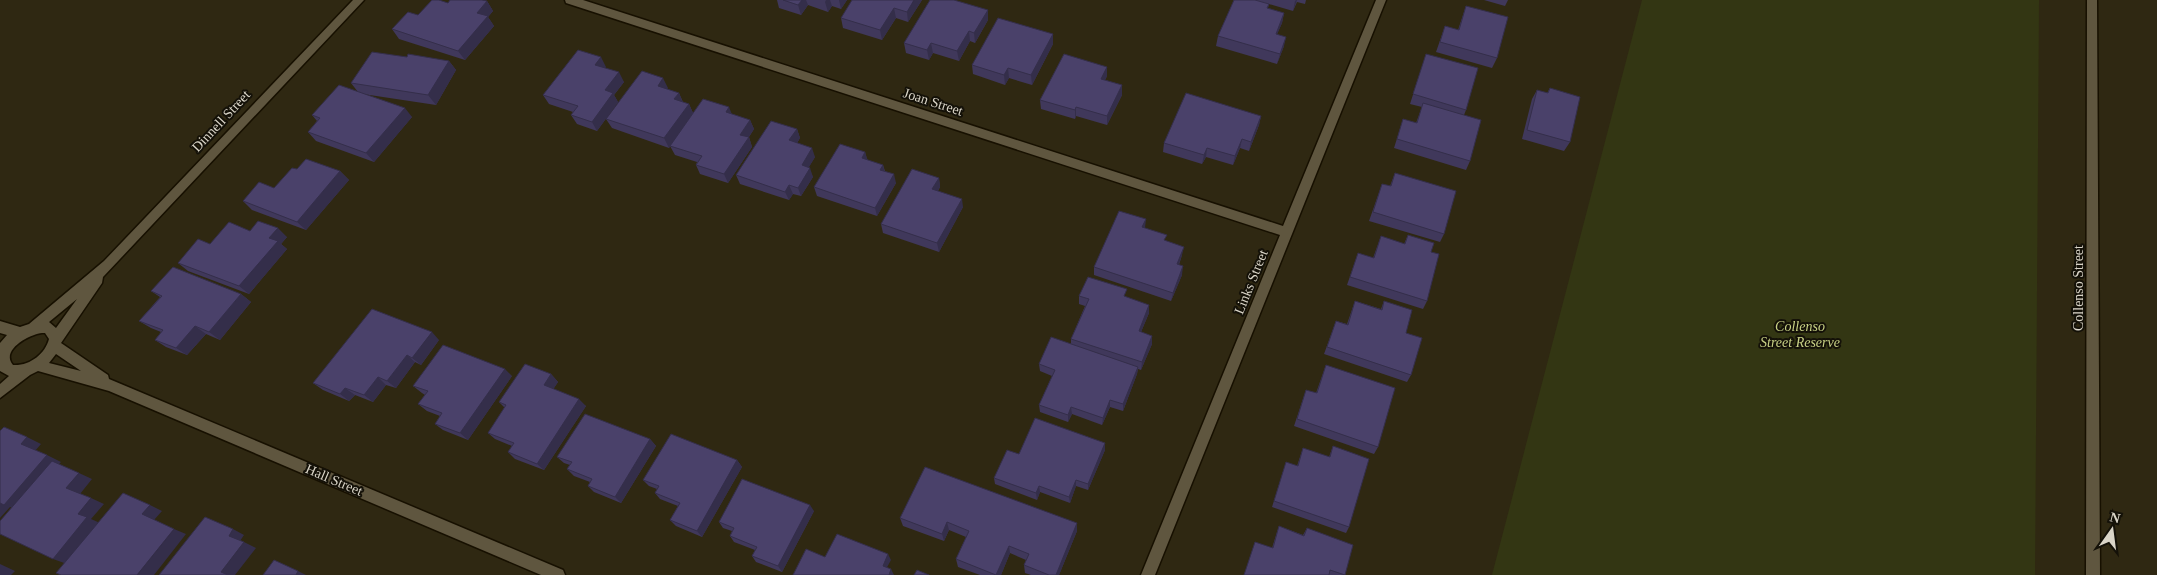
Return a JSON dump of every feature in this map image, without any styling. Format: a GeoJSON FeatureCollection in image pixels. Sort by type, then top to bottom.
{"type":"FeatureCollection","features":[{"type":"Feature","properties":{"kind":"street","name":"Dinnell Street"},"geometry":{"type":"LineString","coordinates":[[34,327],[108,265],[359,0]]}},
{"type":"Feature","properties":{"kind":"street","name":"Joan Street"},"geometry":{"type":"LineString","coordinates":[[570,0],[1287,232]]}},
{"type":"Feature","properties":{"kind":"street","name":"Links Street"},"geometry":{"type":"LineString","coordinates":[[1148,575],[1381,0]]}},
{"type":"Feature","properties":{"kind":"street","name":"Collenso Street"},"geometry":{"type":"LineString","coordinates":[[2092,0],[2093,575]]}},
{"type":"Feature","properties":{"kind":"street","name":"Dinnell Street"},"geometry":{"type":"LineString","coordinates":[[55,342],[108,265]]}},
{"type":"Feature","properties":{"kind":"street"},"geometry":{"type":"LineString","coordinates":[[0,392],[31,368],[46,360],[55,342],[49,328],[34,327],[19,332],[6,344],[1,358],[10,371],[31,368]]}},
{"type":"Feature","properties":{"kind":"street"},"geometry":{"type":"LineString","coordinates":[[0,328],[19,332]]}},
{"type":"Feature","properties":{"kind":"street","name":"Hall Street"},"geometry":{"type":"LineString","coordinates":[[55,342],[111,384]]}},
{"type":"Feature","properties":{"kind":"street","name":"Hall Street"},"geometry":{"type":"LineString","coordinates":[[31,368],[111,384],[558,575]]}},
{"type":"Feature","properties":{"kind":"green space","name":"Collenso Street Reserve"},"geometry":{"type":"Polygon","coordinates":[[[1642,0],[2039,0],[2035,575],[1492,575],[1642,0]]]}},
{"type":"Feature","properties":{"kind":"building"},"geometry":{"type":"Polygon","coordinates":[[[432,0],[448,3],[450,0],[487,1],[477,13],[488,16],[458,51],[392,29],[408,12],[418,15],[432,0]]]}},
{"type":"Feature","properties":{"kind":"building"},"geometry":{"type":"Polygon","coordinates":[[[783,0],[802,0],[798,5],[783,0]]]}},
{"type":"Feature","properties":{"kind":"building"},"geometry":{"type":"Polygon","coordinates":[[[852,0],[914,0],[907,12],[894,8],[880,30],[841,18],[852,0]]]}},
{"type":"Feature","properties":{"kind":"building"},"geometry":{"type":"Polygon","coordinates":[[[930,0],[954,0],[988,10],[974,33],[969,31],[957,51],[931,43],[927,50],[904,43],[930,0]]]}},
{"type":"Feature","properties":{"kind":"building"},"geometry":{"type":"Polygon","coordinates":[[[1234,0],[1255,0],[1269,4],[1267,8],[1284,13],[1276,34],[1286,37],[1280,54],[1218,36],[1234,0]]]}},
{"type":"Feature","properties":{"kind":"building"},"geometry":{"type":"Polygon","coordinates":[[[1466,6],[1508,17],[1497,58],[1440,42],[1445,26],[1459,30],[1466,6]]]}},
{"type":"Feature","properties":{"kind":"building"},"geometry":{"type":"Polygon","coordinates":[[[998,18],[1053,34],[1031,75],[1008,68],[1004,75],[972,65],[998,18]]]}},
{"type":"Feature","properties":{"kind":"building"},"geometry":{"type":"Polygon","coordinates":[[[578,50],[601,57],[595,65],[619,72],[605,90],[613,93],[592,122],[571,115],[578,106],[543,95],[578,50]]]}},
{"type":"Feature","properties":{"kind":"building"},"geometry":{"type":"Polygon","coordinates":[[[372,52],[407,57],[408,54],[449,61],[428,95],[351,83],[372,52]]]}},
{"type":"Feature","properties":{"kind":"building"},"geometry":{"type":"Polygon","coordinates":[[[1064,54],[1107,67],[1101,79],[1122,85],[1107,116],[1076,107],[1075,110],[1040,100],[1064,54]]]}},
{"type":"Feature","properties":{"kind":"building"},"geometry":{"type":"Polygon","coordinates":[[[1426,54],[1478,68],[1466,110],[1413,94],[1426,54]]]}},
{"type":"Feature","properties":{"kind":"building"},"geometry":{"type":"Polygon","coordinates":[[[642,71],[663,78],[658,86],[679,93],[674,99],[689,104],[664,138],[606,119],[642,71]]]}},
{"type":"Feature","properties":{"kind":"building"},"geometry":{"type":"Polygon","coordinates":[[[339,85],[405,108],[366,153],[308,132],[320,118],[312,115],[339,85]]]}},
{"type":"Feature","properties":{"kind":"building"},"geometry":{"type":"Polygon","coordinates":[[[1550,88],[1580,97],[1570,142],[1527,130],[1537,90],[1548,93],[1550,88]]]}},
{"type":"Feature","properties":{"kind":"building"},"geometry":{"type":"Polygon","coordinates":[[[1186,93],[1261,116],[1251,142],[1242,139],[1235,156],[1207,148],[1204,155],[1164,143],[1186,93]]]}},
{"type":"Feature","properties":{"kind":"building"},"geometry":{"type":"Polygon","coordinates":[[[703,99],[729,107],[726,112],[750,120],[740,135],[749,137],[724,174],[696,165],[702,156],[670,146],[703,99]]]}},
{"type":"Feature","properties":{"kind":"building"},"geometry":{"type":"Polygon","coordinates":[[[1423,103],[1481,120],[1470,161],[1397,139],[1403,119],[1417,123],[1423,103]]]}},
{"type":"Feature","properties":{"kind":"building"},"geometry":{"type":"Polygon","coordinates":[[[771,121],[797,129],[789,140],[812,148],[802,165],[810,168],[798,188],[789,185],[785,192],[736,175],[771,121]]]}},
{"type":"Feature","properties":{"kind":"building"},"geometry":{"type":"Polygon","coordinates":[[[840,144],[865,152],[862,158],[883,165],[880,170],[894,174],[875,208],[814,187],[840,144]]]}},
{"type":"Feature","properties":{"kind":"building"},"geometry":{"type":"Polygon","coordinates":[[[306,159],[340,171],[297,222],[243,201],[259,182],[274,188],[292,168],[297,169],[306,159]]]}},
{"type":"Feature","properties":{"kind":"building"},"geometry":{"type":"Polygon","coordinates":[[[912,169],[939,178],[932,189],[962,199],[937,243],[881,224],[912,169]]]}},
{"type":"Feature","properties":{"kind":"building"},"geometry":{"type":"Polygon","coordinates":[[[1395,173],[1456,191],[1444,234],[1373,212],[1382,184],[1391,186],[1395,173]]]}},
{"type":"Feature","properties":{"kind":"building"},"geometry":{"type":"Polygon","coordinates":[[[1119,211],[1146,219],[1142,227],[1167,235],[1164,240],[1184,247],[1177,264],[1183,266],[1173,293],[1094,267],[1119,211]]]}},
{"type":"Feature","properties":{"kind":"building"},"geometry":{"type":"Polygon","coordinates":[[[258,221],[278,228],[269,238],[278,241],[239,286],[178,263],[198,239],[210,244],[229,222],[250,231],[258,221]]]}},
{"type":"Feature","properties":{"kind":"building"},"geometry":{"type":"Polygon","coordinates":[[[1408,235],[1434,243],[1431,252],[1439,254],[1427,301],[1350,277],[1358,253],[1374,258],[1381,236],[1405,244],[1408,235]]]}},
{"type":"Feature","properties":{"kind":"building"},"geometry":{"type":"Polygon","coordinates":[[[173,267],[241,294],[209,332],[195,326],[176,348],[155,340],[163,330],[139,321],[162,296],[151,291],[173,267]]]}},
{"type":"Feature","properties":{"kind":"building"},"geometry":{"type":"Polygon","coordinates":[[[1088,277],[1127,289],[1124,296],[1149,305],[1139,331],[1152,336],[1142,362],[1071,339],[1089,299],[1079,296],[1088,277]]]}},
{"type":"Feature","properties":{"kind":"building"},"geometry":{"type":"Polygon","coordinates":[[[1355,301],[1382,310],[1384,301],[1412,310],[1406,333],[1422,338],[1411,375],[1327,347],[1336,321],[1348,325],[1355,301]]]}},
{"type":"Feature","properties":{"kind":"building"},"geometry":{"type":"Polygon","coordinates":[[[372,309],[432,332],[412,358],[407,355],[387,381],[378,377],[364,395],[345,388],[340,394],[313,383],[372,309]]]}},
{"type":"Feature","properties":{"kind":"building"},"geometry":{"type":"Polygon","coordinates":[[[1051,337],[1138,367],[1123,404],[1110,400],[1103,418],[1071,407],[1068,415],[1039,405],[1055,370],[1039,364],[1051,337]]]}},
{"type":"Feature","properties":{"kind":"building"},"geometry":{"type":"Polygon","coordinates":[[[443,345],[505,369],[460,433],[435,424],[442,413],[418,404],[428,391],[413,386],[443,345]]]}},
{"type":"Feature","properties":{"kind":"building"},"geometry":{"type":"Polygon","coordinates":[[[525,364],[551,374],[544,385],[579,399],[537,464],[508,452],[514,443],[488,433],[506,405],[499,402],[525,364]]]}},
{"type":"Feature","properties":{"kind":"building"},"geometry":{"type":"Polygon","coordinates":[[[1326,365],[1395,388],[1378,447],[1297,419],[1306,390],[1317,393],[1326,365]]]}},
{"type":"Feature","properties":{"kind":"building"},"geometry":{"type":"Polygon","coordinates":[[[585,414],[650,439],[615,497],[588,486],[592,479],[567,469],[572,462],[557,457],[585,414]]]}},
{"type":"Feature","properties":{"kind":"building"},"geometry":{"type":"Polygon","coordinates":[[[1035,418],[1105,443],[1088,484],[1076,480],[1069,497],[1039,486],[1036,493],[994,478],[1007,450],[1019,454],[1035,418]]]}},
{"type":"Feature","properties":{"kind":"building"},"geometry":{"type":"Polygon","coordinates":[[[4,427],[27,437],[21,444],[47,455],[4,505],[0,503],[0,431],[4,427]]]}},
{"type":"Feature","properties":{"kind":"building"},"geometry":{"type":"Polygon","coordinates":[[[671,434],[737,460],[697,531],[670,520],[680,503],[655,493],[659,486],[643,480],[671,434]]]}},
{"type":"Feature","properties":{"kind":"building"},"geometry":{"type":"Polygon","coordinates":[[[1333,446],[1369,459],[1349,527],[1274,501],[1286,462],[1298,466],[1303,448],[1330,457],[1333,446]]]}},
{"type":"Feature","properties":{"kind":"building"},"geometry":{"type":"Polygon","coordinates":[[[52,461],[79,473],[66,488],[91,498],[78,514],[87,517],[53,559],[0,534],[0,521],[52,461]]]}},
{"type":"Feature","properties":{"kind":"building"},"geometry":{"type":"Polygon","coordinates":[[[925,467],[1077,523],[1056,575],[1049,575],[1024,565],[1029,554],[1009,546],[996,575],[956,559],[969,531],[947,522],[942,534],[900,518],[925,467]]]}},
{"type":"Feature","properties":{"kind":"building"},"geometry":{"type":"Polygon","coordinates":[[[742,479],[810,505],[778,566],[752,556],[757,547],[730,536],[734,528],[719,522],[742,479]]]}},
{"type":"Feature","properties":{"kind":"building"},"geometry":{"type":"Polygon","coordinates":[[[123,493],[150,505],[142,514],[174,529],[137,575],[61,575],[56,573],[123,493]]]}},
{"type":"Feature","properties":{"kind":"building"},"geometry":{"type":"Polygon","coordinates":[[[205,517],[233,529],[229,536],[244,542],[221,572],[228,575],[159,575],[205,517]]]}},
{"type":"Feature","properties":{"kind":"building"},"geometry":{"type":"Polygon","coordinates":[[[1279,526],[1304,536],[1307,528],[1353,545],[1345,575],[1330,570],[1329,575],[1244,575],[1255,542],[1273,548],[1279,526]]]}},
{"type":"Feature","properties":{"kind":"building"},"geometry":{"type":"Polygon","coordinates":[[[837,534],[888,554],[883,566],[891,569],[889,575],[793,575],[806,549],[825,557],[837,534]]]}},
{"type":"Feature","properties":{"kind":"building"},"geometry":{"type":"Polygon","coordinates":[[[274,560],[298,571],[296,575],[263,575],[274,560]]]}},
{"type":"Feature","properties":{"kind":"building"},"geometry":{"type":"Polygon","coordinates":[[[917,570],[929,575],[914,575],[917,570]]]}}]}
